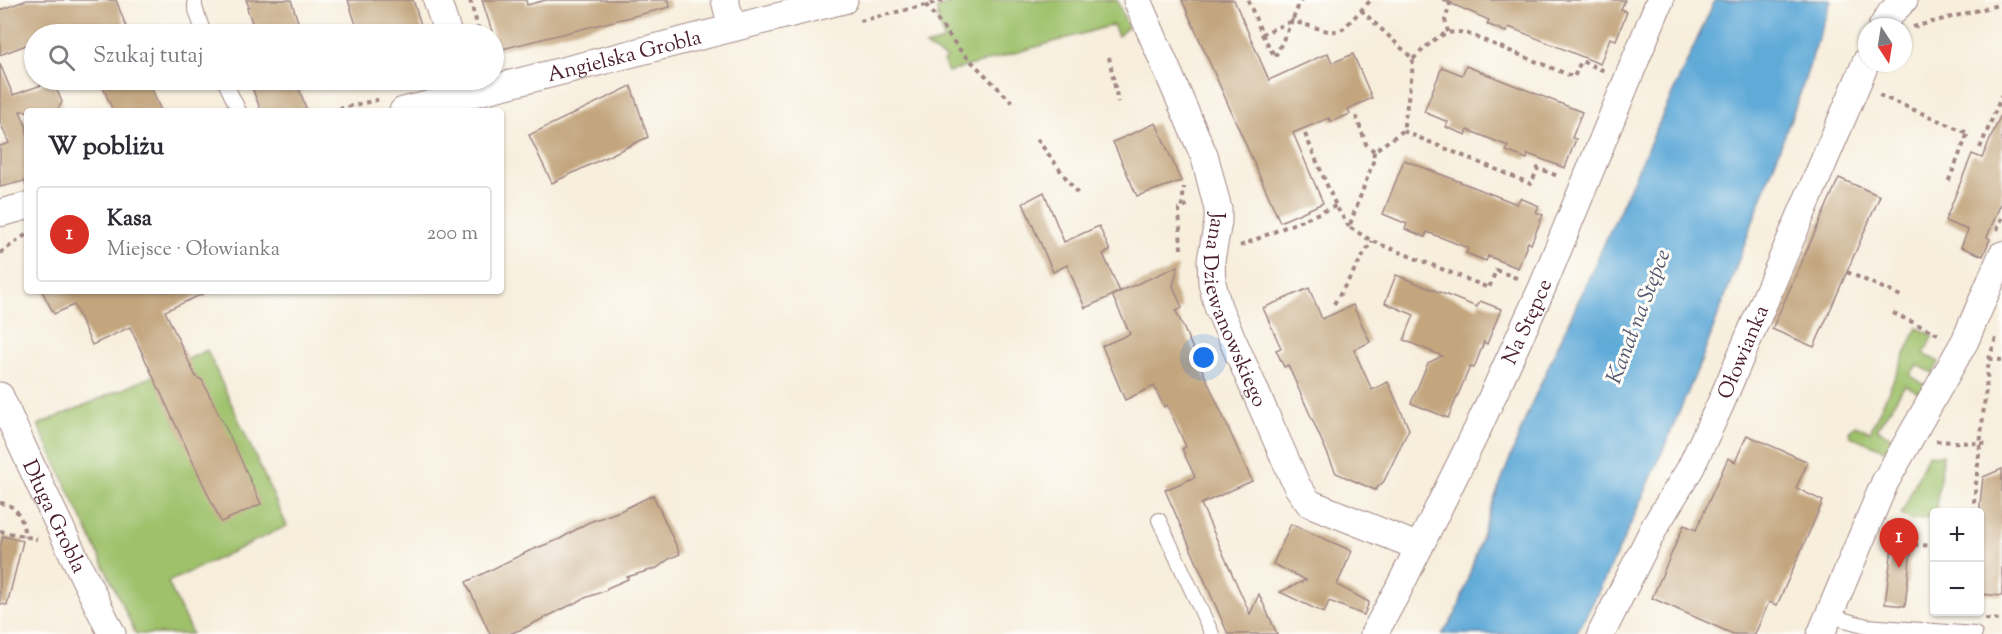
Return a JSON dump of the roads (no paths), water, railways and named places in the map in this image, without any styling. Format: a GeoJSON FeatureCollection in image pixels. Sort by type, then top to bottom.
{"type":"FeatureCollection","features":[{"type":"Feature","properties":{"kind":"street"},"geometry":{"type":"LineString","coordinates":[[437,0],[445,24]]}},
{"type":"Feature","properties":{"kind":"street"},"geometry":{"type":"LineString","coordinates":[[725,0],[732,28]]}},
{"type":"Feature","properties":{"kind":"street","name":"Angielska Grobla"},"geometry":{"type":"LineString","coordinates":[[504,79],[732,28],[844,0]]}},
{"type":"Feature","properties":{"kind":"street","name":"Jana Dziewanowskiego"},"geometry":{"type":"LineString","coordinates":[[1137,0],[1205,158],[1218,209],[1211,260],[1212,283],[1218,307],[1297,486],[1309,502],[1419,547]]}},
{"type":"Feature","properties":{"kind":"street","name":"Na Stępce"},"geometry":{"type":"LineString","coordinates":[[1374,634],[1477,430],[1542,288],[1660,0]]}},
{"type":"Feature","properties":{"kind":"street"},"geometry":{"type":"LineString","coordinates":[[1888,18],[1904,0]]}},
{"type":"Feature","properties":{"kind":"street","name":"Ołowianka"},"geometry":{"type":"LineString","coordinates":[[1601,634],[1655,526],[1690,469],[1720,405],[1862,72]]}},
{"type":"Feature","properties":{"kind":"street","name":"Angielska Grobla"},"geometry":{"type":"LineString","coordinates":[[411,108],[458,90]]}},
{"type":"Feature","properties":{"kind":"street"},"geometry":{"type":"LineString","coordinates":[[0,213],[24,207]]}},
{"type":"Feature","properties":{"kind":"street"},"geometry":{"type":"LineString","coordinates":[[1826,625],[1885,482],[1963,345],[2002,255]]}},
{"type":"Feature","properties":{"kind":"street","name":"Długa Grobla"},"geometry":{"type":"LineString","coordinates":[[0,396],[41,490],[112,634]]}},
{"type":"Feature","properties":{"kind":"lane"},"geometry":{"type":"LineString","coordinates":[[195,0],[201,24]]}},
{"type":"Feature","properties":{"kind":"lane"},"geometry":{"type":"LineString","coordinates":[[229,90],[238,108]]}},
{"type":"Feature","properties":{"kind":"lane"},"geometry":{"type":"LineString","coordinates":[[1159,520],[1212,634]]}},
{"type":"Feature","properties":{"kind":"lane"},"geometry":{"type":"LineString","coordinates":[[1826,625],[1975,634]]}},
{"type":"Feature","properties":{"kind":"water","name":"Kanał na Stępce"},"geometry":{"type":"Polygon","coordinates":[[[1715,0],[1831,0],[1800,94],[1702,359],[1627,533],[1576,634],[1442,634],[1457,612],[1493,502],[1530,407],[1715,0]]]}},
{"type":"Feature","properties":{"kind":"place","name":"Kasa"},"geometry":{"type":"Point","coordinates":[1899,568]}}]}
